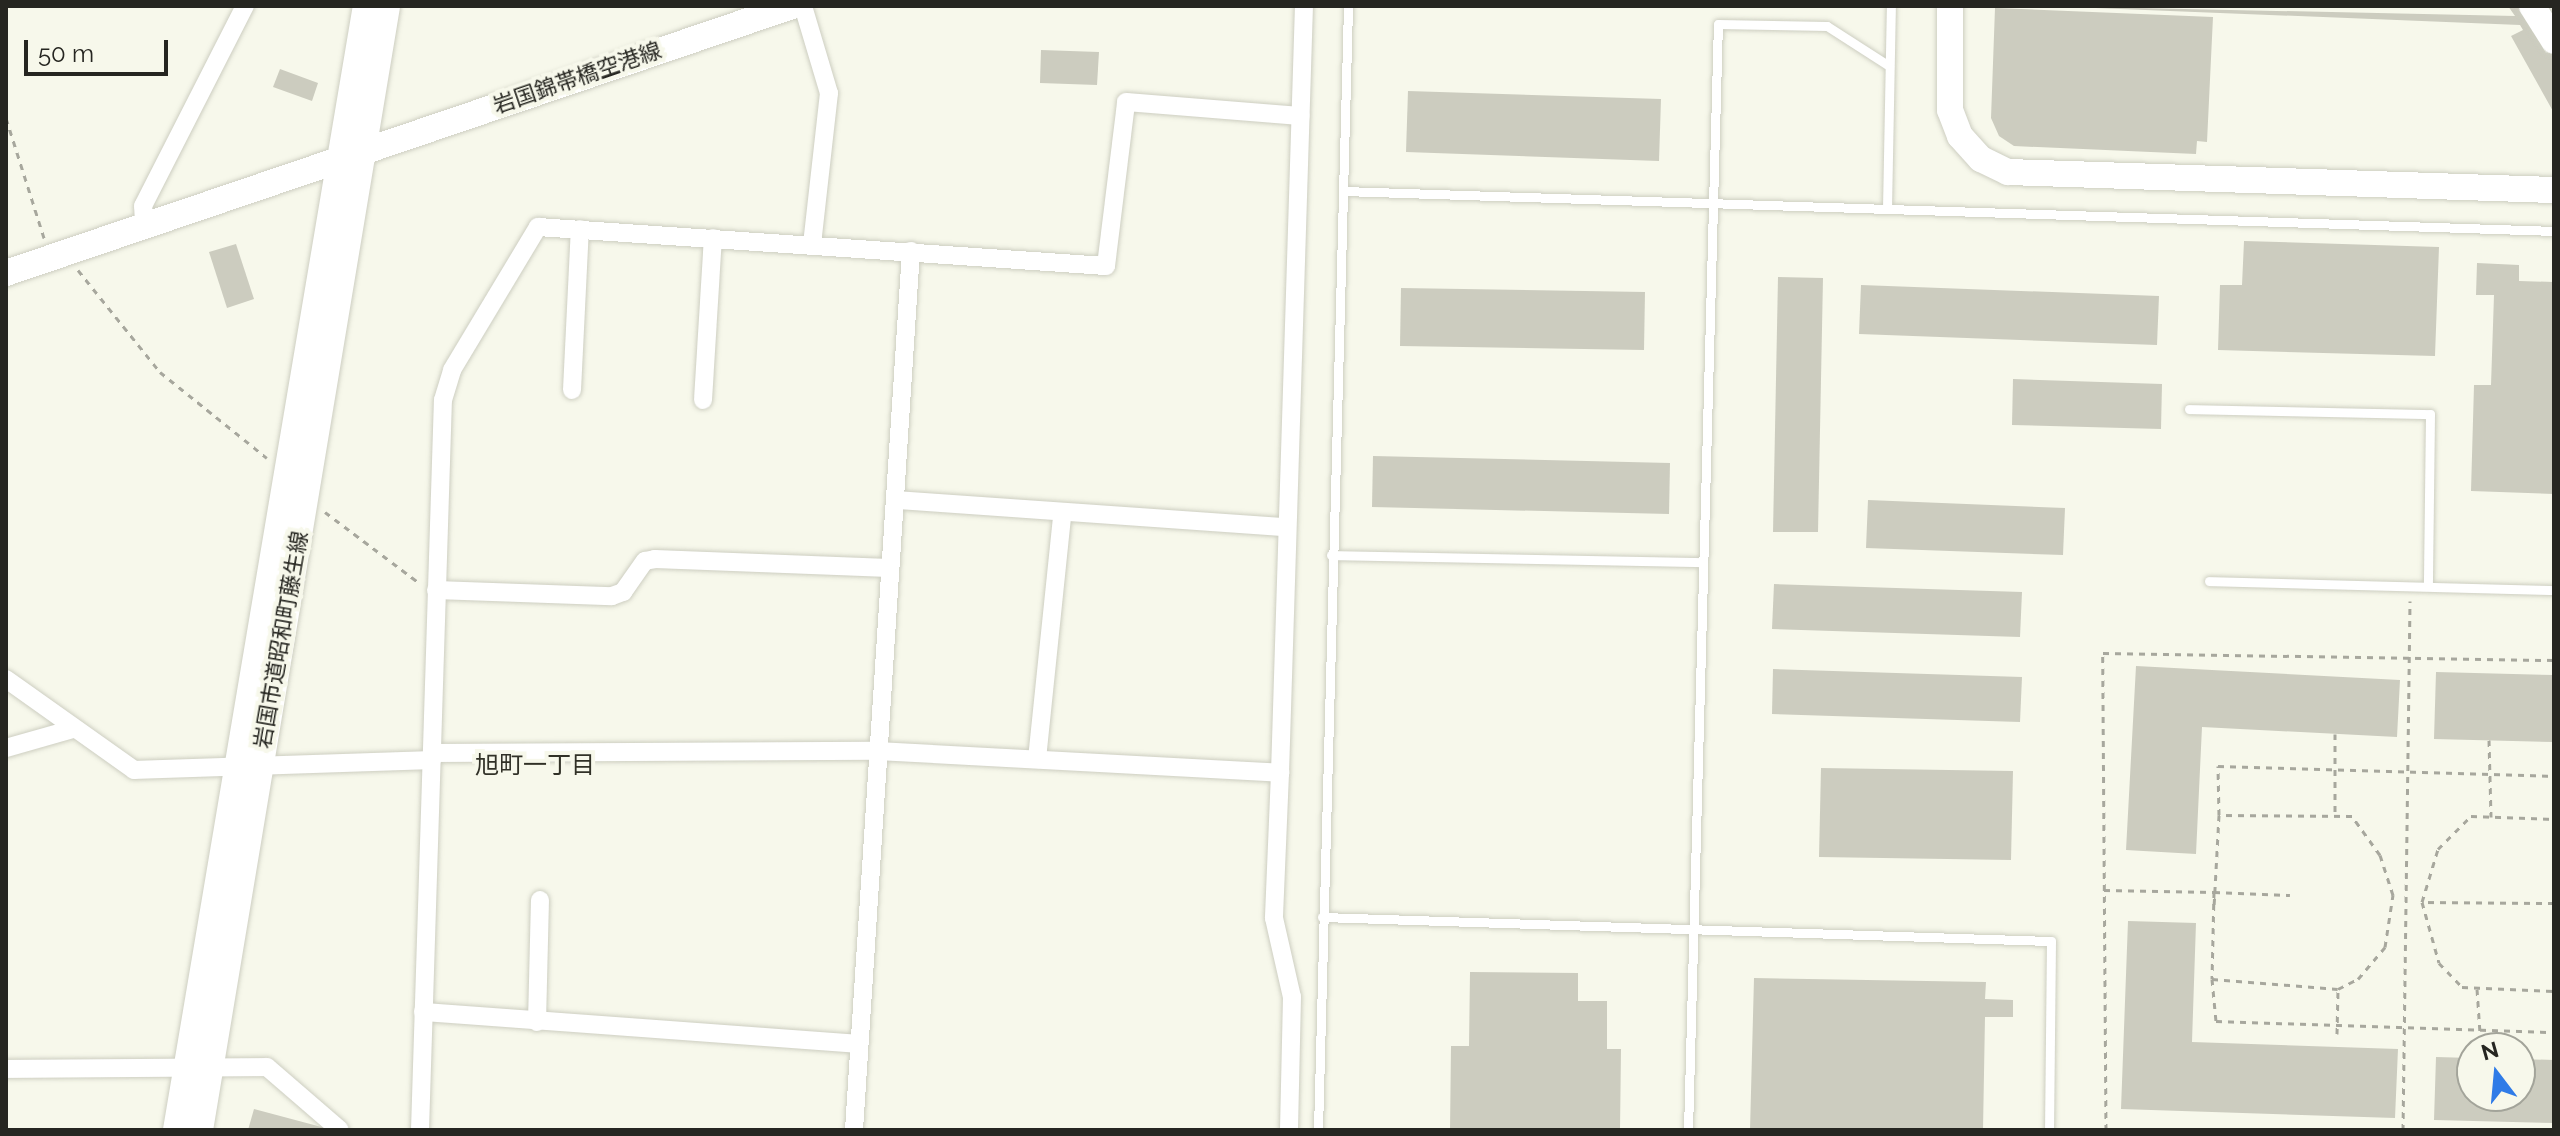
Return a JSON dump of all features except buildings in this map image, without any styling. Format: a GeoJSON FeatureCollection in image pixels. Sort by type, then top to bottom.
{"type":"FeatureCollection","features":[{"type":"Feature","properties":{"kind":"street"},"geometry":{"type":"LineString","coordinates":[[144,223],[143,206],[245,6]]}},
{"type":"Feature","properties":{"kind":"street"},"geometry":{"type":"LineString","coordinates":[[352,155],[366,6]]}},
{"type":"Feature","properties":{"kind":"street"},"geometry":{"type":"LineString","coordinates":[[352,155],[387,6]]}},
{"type":"Feature","properties":{"kind":"street","name":"岩国錦帯橋空港線"},"geometry":{"type":"LineString","coordinates":[[6,273],[144,223],[792,6]]}},
{"type":"Feature","properties":{"kind":"street"},"geometry":{"type":"LineString","coordinates":[[803,6],[829,93],[812,244]]}},
{"type":"Feature","properties":{"kind":"street"},"geometry":{"type":"LineString","coordinates":[[1289,1130],[1292,997],[1274,918],[1284,527],[1304,6]]}},
{"type":"Feature","properties":{"kind":"street"},"geometry":{"type":"LineString","coordinates":[[1950,6],[1950,110],[1960,136],[1981,159],[2008,172],[2549,191]]}},
{"type":"Feature","properties":{"kind":"street"},"geometry":{"type":"LineString","coordinates":[[2532,6],[2554,41]]}},
{"type":"Feature","properties":{"kind":"street"},"geometry":{"type":"LineString","coordinates":[[418,1126],[443,400],[452,370],[538,227],[1106,266],[1126,102],[1300,116]]}},
{"type":"Feature","properties":{"kind":"street","name":"岩国市道昭和町藤生線"},"geometry":{"type":"LineString","coordinates":[[176,1130],[199,1064],[249,765],[289,466],[352,155]]}},
{"type":"Feature","properties":{"kind":"street","name":"岩国市道昭和町藤生線"},"geometry":{"type":"LineString","coordinates":[[249,765],[304,505],[352,155]]}},
{"type":"Feature","properties":{"kind":"street"},"geometry":{"type":"LineString","coordinates":[[572,390],[580,229]]}},
{"type":"Feature","properties":{"kind":"street"},"geometry":{"type":"LineString","coordinates":[[703,400],[713,238]]}},
{"type":"Feature","properties":{"kind":"street"},"geometry":{"type":"LineString","coordinates":[[854,1130],[911,251]]}},
{"type":"Feature","properties":{"kind":"street"},"geometry":{"type":"LineString","coordinates":[[897,500],[1062,515],[1284,527]]}},
{"type":"Feature","properties":{"kind":"street"},"geometry":{"type":"LineString","coordinates":[[1037,759],[1062,515]]}},
{"type":"Feature","properties":{"kind":"street"},"geometry":{"type":"LineString","coordinates":[[436,590],[612,596],[623,592],[645,561],[655,559],[889,568]]}},
{"type":"Feature","properties":{"kind":"street"},"geometry":{"type":"LineString","coordinates":[[6,679],[134,770],[432,756],[877,751],[1280,773]]}},
{"type":"Feature","properties":{"kind":"street"},"geometry":{"type":"LineString","coordinates":[[6,748],[73,729]]}},
{"type":"Feature","properties":{"kind":"street"},"geometry":{"type":"LineString","coordinates":[[537,1022],[540,900]]}},
{"type":"Feature","properties":{"kind":"street"},"geometry":{"type":"LineString","coordinates":[[423,1012],[858,1044]]}},
{"type":"Feature","properties":{"kind":"street"},"geometry":{"type":"LineString","coordinates":[[6,1069],[199,1064],[267,1067],[340,1130]]}},
{"type":"Feature","properties":{"kind":"street","name":"岩国市道昭和町藤生線"},"geometry":{"type":"LineString","coordinates":[[199,1064],[200,1130]]}},
{"type":"Feature","properties":{"kind":"lane"},"geometry":{"type":"LineString","coordinates":[[1318,1130],[1348,6]]}},
{"type":"Feature","properties":{"kind":"lane"},"geometry":{"type":"LineString","coordinates":[[1887,209],[1891,6]]}},
{"type":"Feature","properties":{"kind":"lane"},"geometry":{"type":"LineString","coordinates":[[1688,1130],[1718,24],[1827,26],[1889,66]]}},
{"type":"Feature","properties":{"kind":"lane"},"geometry":{"type":"LineString","coordinates":[[1343,191],[2554,231]]}},
{"type":"Feature","properties":{"kind":"lane"},"geometry":{"type":"LineString","coordinates":[[2189,409],[2430,414],[2428,585]]}},
{"type":"Feature","properties":{"kind":"lane"},"geometry":{"type":"LineString","coordinates":[[1331,555],[1702,562]]}},
{"type":"Feature","properties":{"kind":"lane"},"geometry":{"type":"LineString","coordinates":[[2209,581],[2554,590]]}},
{"type":"Feature","properties":{"kind":"lane"},"geometry":{"type":"LineString","coordinates":[[1322,917],[1692,926],[2051,941],[2049,1130]]}},
{"type":"Feature","properties":{"kind":"path"},"geometry":{"type":"LineString","coordinates":[[6,118],[62,253],[104,310],[160,372],[274,464],[289,466]]}},
{"type":"Feature","properties":{"kind":"path"},"geometry":{"type":"LineString","coordinates":[[304,505],[318,507],[436,590]]}},
{"type":"Feature","properties":{"kind":"path"},"geometry":{"type":"LineString","coordinates":[[2403,1130],[2410,585]]}},
{"type":"Feature","properties":{"kind":"path"},"geometry":{"type":"LineString","coordinates":[[2106,1130],[2103,653],[2554,660]]}},
{"type":"Feature","properties":{"kind":"path"},"geometry":{"type":"LineString","coordinates":[[2335,734],[2335,816]]}},
{"type":"Feature","properties":{"kind":"path"},"geometry":{"type":"LineString","coordinates":[[2489,740],[2491,817]]}},
{"type":"Feature","properties":{"kind":"path"},"geometry":{"type":"LineString","coordinates":[[2214,906],[2218,766],[2554,776]]}},
{"type":"Feature","properties":{"kind":"path"},"geometry":{"type":"LineString","coordinates":[[2212,979],[2338,989],[2358,979],[2385,947],[2393,895],[2366,830],[2352,816],[2219,815]]}},
{"type":"Feature","properties":{"kind":"path"},"geometry":{"type":"LineString","coordinates":[[2554,819],[2471,816],[2450,833],[2422,902],[2439,963],[2462,987],[2554,991]]}},
{"type":"Feature","properties":{"kind":"path"},"geometry":{"type":"LineString","coordinates":[[2104,890],[2290,895]]}},
{"type":"Feature","properties":{"kind":"path"},"geometry":{"type":"LineString","coordinates":[[2214,892],[2212,979],[2216,1021],[2554,1032]]}},
{"type":"Feature","properties":{"kind":"path"},"geometry":{"type":"LineString","coordinates":[[2422,902],[2554,903]]}},
{"type":"Feature","properties":{"kind":"path"},"geometry":{"type":"LineString","coordinates":[[2337,1034],[2338,989]]}},
{"type":"Feature","properties":{"kind":"path"},"geometry":{"type":"LineString","coordinates":[[2477,989],[2480,1032]]}},
{"type":"Feature","properties":{"kind":"district","name":"旭町一丁目"},"geometry":{"type":"Point","coordinates":[535,765]}}]}
